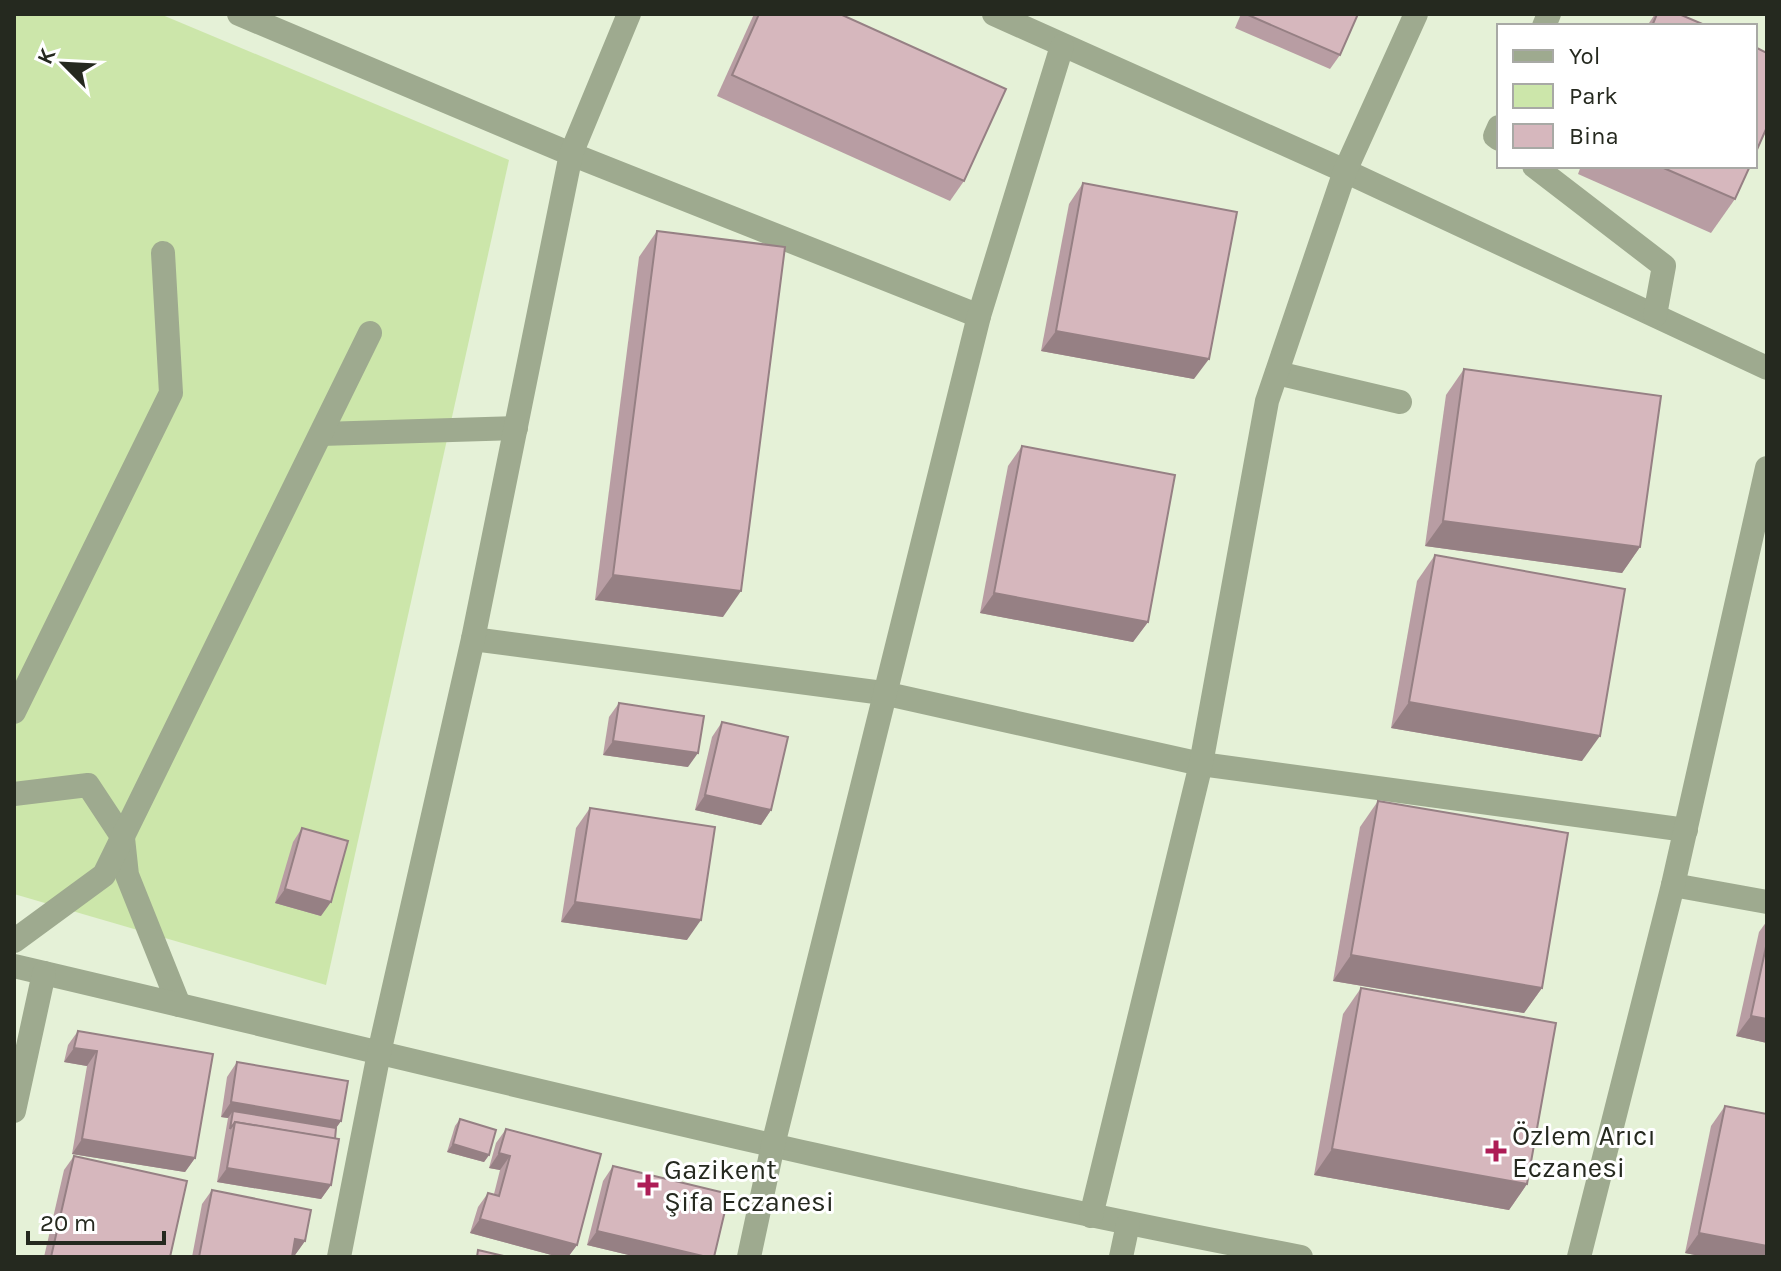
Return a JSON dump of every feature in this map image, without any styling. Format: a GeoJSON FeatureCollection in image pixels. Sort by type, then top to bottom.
{"type":"FeatureCollection","features":[{"type":"Feature","properties":{"kind":"street"},"geometry":{"type":"LineString","coordinates":[[239,14],[571,154],[979,316]]}},
{"type":"Feature","properties":{"kind":"street"},"geometry":{"type":"LineString","coordinates":[[339,1257],[379,1053],[473,639],[571,154],[629,14]]}},
{"type":"Feature","properties":{"kind":"street"},"geometry":{"type":"LineString","coordinates":[[1091,1216],[1201,764],[1267,401],[1345,171],[1416,14]]}},
{"type":"Feature","properties":{"kind":"street"},"geometry":{"type":"LineString","coordinates":[[1000,15],[1062,46],[1345,171],[1767,368]]}},
{"type":"Feature","properties":{"kind":"street"},"geometry":{"type":"LineString","coordinates":[[749,1257],[773,1145],[883,693],[979,316],[1062,46]]}},
{"type":"Feature","properties":{"kind":"street"},"geometry":{"type":"LineString","coordinates":[[1537,168],[1664,266],[1655,315]]}},
{"type":"Feature","properties":{"kind":"street"},"geometry":{"type":"LineString","coordinates":[[14,712],[171,393],[163,253]]}},
{"type":"Feature","properties":{"kind":"street"},"geometry":{"type":"LineString","coordinates":[[14,941],[104,875],[370,333]]}},
{"type":"Feature","properties":{"kind":"street"},"geometry":{"type":"LineString","coordinates":[[1277,373],[1400,402]]}},
{"type":"Feature","properties":{"kind":"street"},"geometry":{"type":"LineString","coordinates":[[321,434],[516,428]]}},
{"type":"Feature","properties":{"kind":"street"},"geometry":{"type":"LineString","coordinates":[[1579,1257],[1673,885],[1767,468]]}},
{"type":"Feature","properties":{"kind":"street"},"geometry":{"type":"LineString","coordinates":[[473,639],[883,693],[1201,764],[1686,830]]}},
{"type":"Feature","properties":{"kind":"street"},"geometry":{"type":"LineString","coordinates":[[14,794],[88,785],[123,838],[127,875],[179,1005]]}},
{"type":"Feature","properties":{"kind":"street"},"geometry":{"type":"LineString","coordinates":[[1673,885],[1767,902]]}},
{"type":"Feature","properties":{"kind":"street"},"geometry":{"type":"LineString","coordinates":[[14,966],[773,1145],[1128,1224],[1301,1257]]}},
{"type":"Feature","properties":{"kind":"street"},"geometry":{"type":"LineString","coordinates":[[14,1111],[44,973]]}},
{"type":"Feature","properties":{"kind":"street"},"geometry":{"type":"LineString","coordinates":[[1121,1257],[1128,1224]]}},
{"type":"Feature","properties":{"kind":"green space"},"geometry":{"type":"Polygon","coordinates":[[[14,14],[160,14],[509,160],[326,985],[14,894],[14,14]]]}},
{"type":"Feature","properties":{"kind":"building"},"geometry":{"type":"Polygon","coordinates":[[[759,14],[840,14],[1006,89],[964,181],[732,75],[759,14]]]}},
{"type":"Feature","properties":{"kind":"building"},"geometry":{"type":"Polygon","coordinates":[[[1246,14],[1358,14],[1340,55],[1246,14]]]}},
{"type":"Feature","properties":{"kind":"building"},"geometry":{"type":"Polygon","coordinates":[[[1657,14],[1679,14],[1702,24],[1653,24],[1657,14]]]}},
{"type":"Feature","properties":{"kind":"building"},"geometry":{"type":"Polygon","coordinates":[[[1757,48],[1767,53],[1767,127],[1757,150],[1757,48]]]}},
{"type":"Feature","properties":{"kind":"building"},"geometry":{"type":"Polygon","coordinates":[[[1664,168],[1749,168],[1735,199],[1664,168]]]}},
{"type":"Feature","properties":{"kind":"building"},"geometry":{"type":"Polygon","coordinates":[[[1083,183],[1237,212],[1209,359],[1056,331],[1083,183]]]}},
{"type":"Feature","properties":{"kind":"building"},"geometry":{"type":"Polygon","coordinates":[[[657,231],[785,247],[741,591],[613,575],[657,231]]]}},
{"type":"Feature","properties":{"kind":"building"},"geometry":{"type":"Polygon","coordinates":[[[1464,369],[1661,396],[1640,547],[1443,521],[1464,369]]]}},
{"type":"Feature","properties":{"kind":"building"},"geometry":{"type":"Polygon","coordinates":[[[1022,446],[1175,475],[1148,622],[994,593],[1022,446]]]}},
{"type":"Feature","properties":{"kind":"building"},"geometry":{"type":"Polygon","coordinates":[[[1435,555],[1625,589],[1600,736],[1409,702],[1435,555]]]}},
{"type":"Feature","properties":{"kind":"building"},"geometry":{"type":"Polygon","coordinates":[[[619,703],[704,716],[698,753],[613,741],[619,703]]]}},
{"type":"Feature","properties":{"kind":"building"},"geometry":{"type":"Polygon","coordinates":[[[722,722],[788,737],[771,810],[705,795],[722,722]]]}},
{"type":"Feature","properties":{"kind":"building"},"geometry":{"type":"Polygon","coordinates":[[[1378,801],[1568,833],[1542,988],[1351,955],[1378,801]]]}},
{"type":"Feature","properties":{"kind":"building"},"geometry":{"type":"Polygon","coordinates":[[[590,808],[715,827],[701,920],[575,902],[590,808]]]}},
{"type":"Feature","properties":{"kind":"building"},"geometry":{"type":"Polygon","coordinates":[[[302,828],[348,841],[331,902],[285,889],[302,828]]]}},
{"type":"Feature","properties":{"kind":"building"},"geometry":{"type":"Polygon","coordinates":[[[1767,942],[1767,1019],[1751,1016],[1767,942]]]}},
{"type":"Feature","properties":{"kind":"building"},"geometry":{"type":"Polygon","coordinates":[[[1361,988],[1556,1023],[1527,1184],[1332,1149],[1361,988]]]}},
{"type":"Feature","properties":{"kind":"building"},"geometry":{"type":"Polygon","coordinates":[[[78,1031],[213,1054],[195,1158],[82,1139],[97,1051],[74,1048],[78,1031]]]}},
{"type":"Feature","properties":{"kind":"building"},"geometry":{"type":"Polygon","coordinates":[[[237,1062],[348,1081],[341,1121],[231,1102],[237,1062]]]}},
{"type":"Feature","properties":{"kind":"building"},"geometry":{"type":"Polygon","coordinates":[[[1725,1106],[1767,1114],[1767,1246],[1699,1233],[1725,1106]]]}},
{"type":"Feature","properties":{"kind":"building"},"geometry":{"type":"Polygon","coordinates":[[[233,1111],[336,1128],[335,1139],[235,1122],[230,1129],[233,1111]]]}},
{"type":"Feature","properties":{"kind":"building"},"geometry":{"type":"Polygon","coordinates":[[[460,1119],[496,1130],[489,1155],[453,1144],[460,1119]]]}},
{"type":"Feature","properties":{"kind":"building"},"geometry":{"type":"Polygon","coordinates":[[[235,1122],[339,1139],[331,1185],[227,1168],[235,1122]]]}},
{"type":"Feature","properties":{"kind":"building"},"geometry":{"type":"Polygon","coordinates":[[[506,1129],[601,1154],[577,1245],[480,1219],[488,1193],[499,1196],[510,1156],[499,1153],[506,1129]]]}},
{"type":"Feature","properties":{"kind":"building"},"geometry":{"type":"Polygon","coordinates":[[[74,1156],[187,1181],[170,1257],[51,1257],[74,1156]]]}},
{"type":"Feature","properties":{"kind":"building"},"geometry":{"type":"Polygon","coordinates":[[[613,1166],[729,1194],[714,1257],[597,1231],[613,1166]]]}},
{"type":"Feature","properties":{"kind":"building"},"geometry":{"type":"Polygon","coordinates":[[[212,1190],[311,1210],[305,1241],[295,1239],[292,1257],[199,1257],[212,1190]]]}},
{"type":"Feature","properties":{"kind":"building"},"geometry":{"type":"Polygon","coordinates":[[[478,1250],[508,1257],[477,1257],[478,1250]]]}},
{"type":"Feature","properties":{"kind":"place","name":"Özlem Arıcı Eczanesi"},"geometry":{"type":"Point","coordinates":[1496,1151]}},
{"type":"Feature","properties":{"kind":"place","name":"Gazikent Şifa Eczanesi"},"geometry":{"type":"Point","coordinates":[648,1185]}}]}
